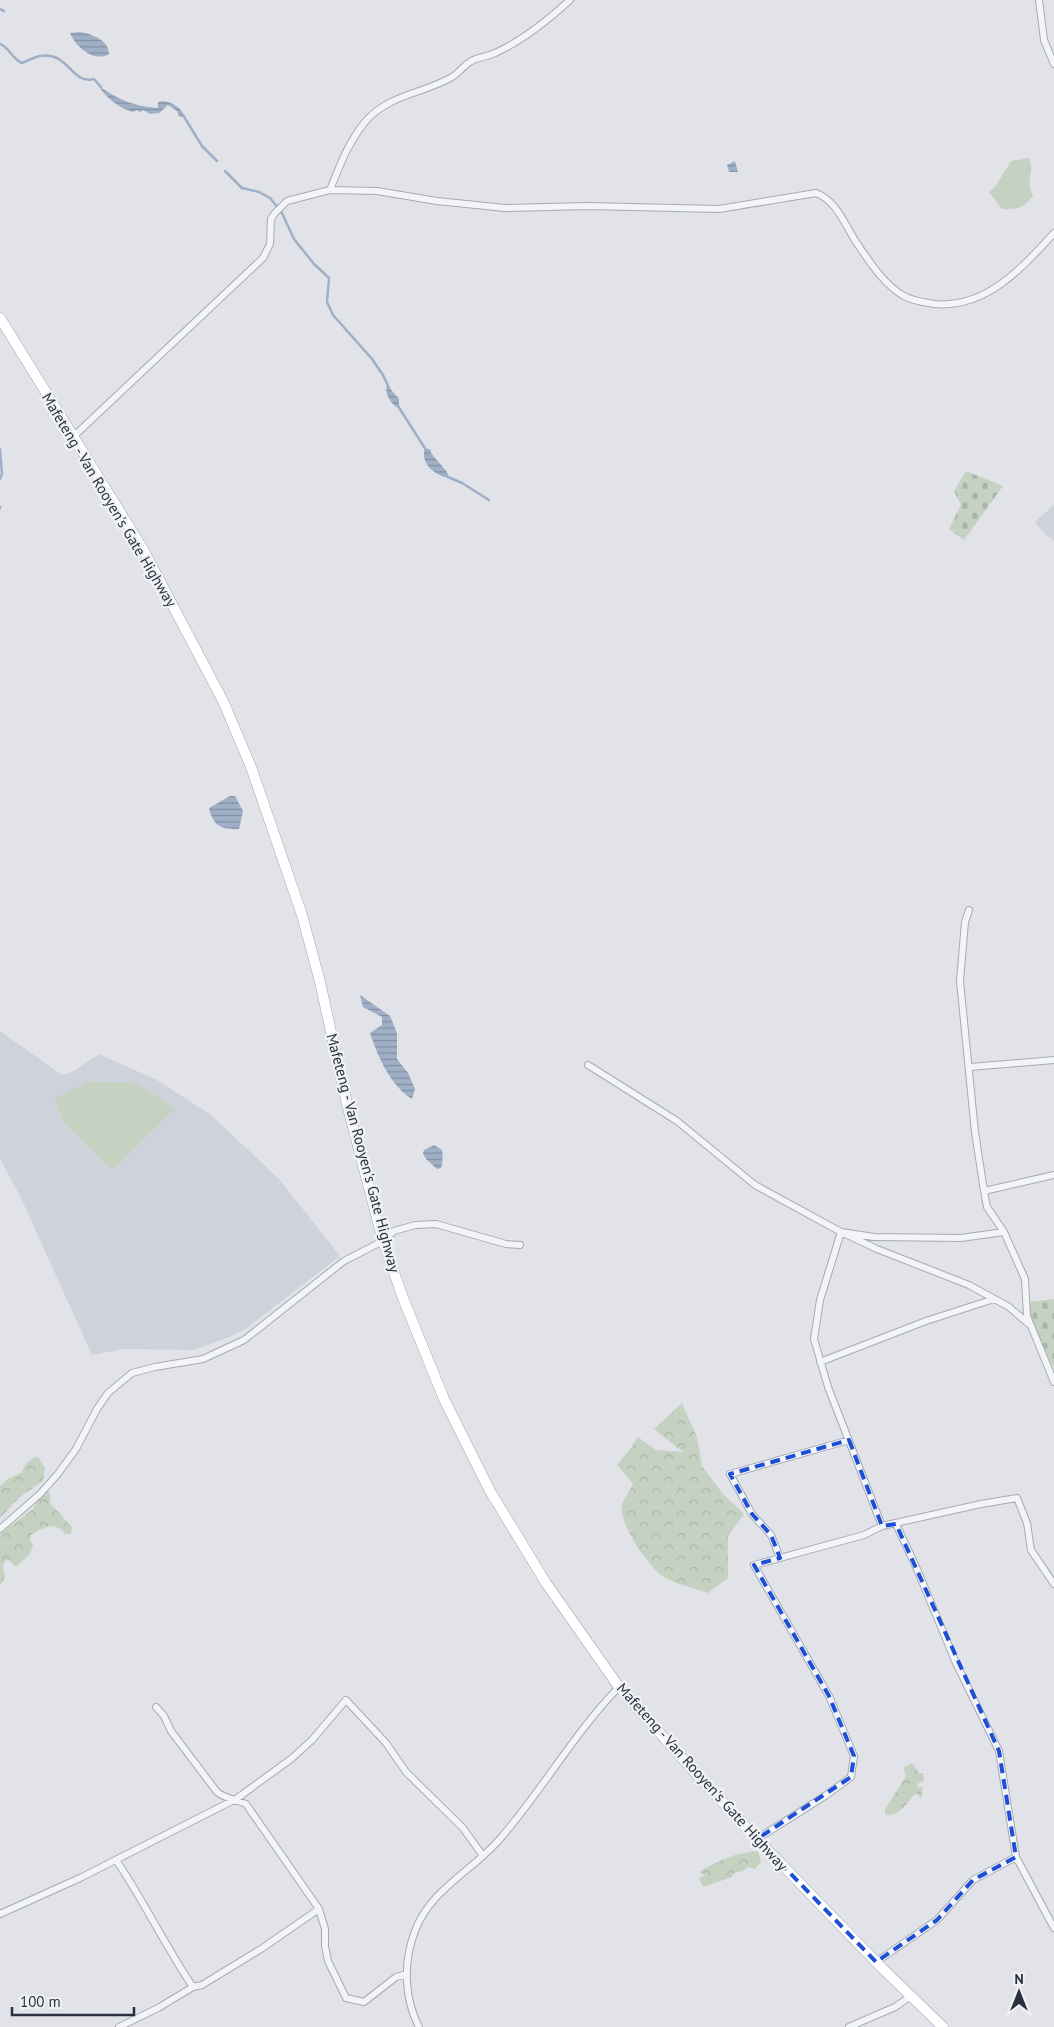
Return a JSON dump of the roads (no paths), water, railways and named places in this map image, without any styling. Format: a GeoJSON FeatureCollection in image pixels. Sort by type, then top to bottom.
{"type":"FeatureCollection","features":[{"type":"Feature","properties":{"kind":"main road","name":"Mafeteng - Van Rooyen's Gate Highway"},"geometry":{"type":"LineString","coordinates":[[0,318],[144,551],[224,703],[285,863],[310,942],[347,1104],[383,1241],[403,1298],[444,1399],[485,1483],[546,1583],[619,1687],[757,1839],[876,1962],[943,2027]]}},
{"type":"Feature","properties":{"kind":"street"},"geometry":{"type":"LineString","coordinates":[[330,190],[346,148],[366,121],[380,108],[400,96],[432,86],[453,76],[470,61],[494,54],[517,42],[570,0]]}},
{"type":"Feature","properties":{"kind":"street"},"geometry":{"type":"LineString","coordinates":[[1039,0],[1044,40],[1054,64]]}},
{"type":"Feature","properties":{"kind":"street"},"geometry":{"type":"LineString","coordinates":[[74,436],[263,258],[270,244],[271,219],[287,201],[330,190],[376,191],[436,201],[505,208],[588,206],[719,209],[816,193],[826,198],[834,207],[870,263],[894,289],[913,300],[937,304],[949,304],[968,300],[995,289],[1029,260],[1054,233]]}},
{"type":"Feature","properties":{"kind":"street"},"geometry":{"type":"LineString","coordinates":[[968,910],[960,981],[970,1066],[975,1132],[984,1191],[987,1206],[1004,1232],[1025,1279],[1027,1316],[1054,1382]]}},
{"type":"Feature","properties":{"kind":"street"},"geometry":{"type":"LineString","coordinates":[[970,1066],[1054,1060]]}},
{"type":"Feature","properties":{"kind":"street"},"geometry":{"type":"LineString","coordinates":[[588,1065],[677,1121],[755,1184],[841,1232],[877,1249],[969,1284],[1009,1307],[1030,1325]]}},
{"type":"Feature","properties":{"kind":"street"},"geometry":{"type":"LineString","coordinates":[[984,1191],[1054,1174]]}},
{"type":"Feature","properties":{"kind":"street"},"geometry":{"type":"LineString","coordinates":[[0,1529],[40,1494],[57,1475],[76,1449],[97,1409],[119,1382],[132,1374],[155,1366],[204,1359],[244,1340],[344,1261],[383,1241],[394,1231],[415,1224],[436,1224],[506,1244],[520,1245]]}},
{"type":"Feature","properties":{"kind":"street"},"geometry":{"type":"LineString","coordinates":[[841,1232],[874,1237],[962,1238],[1004,1232]]}},
{"type":"Feature","properties":{"kind":"street"},"geometry":{"type":"LineString","coordinates":[[841,1232],[820,1300],[814,1339],[820,1362],[848,1440],[882,1526]]}},
{"type":"Feature","properties":{"kind":"street"},"geometry":{"type":"LineString","coordinates":[[820,1362],[926,1321],[994,1299]]}},
{"type":"Feature","properties":{"kind":"street"},"geometry":{"type":"LineString","coordinates":[[780,1558],[770,1535],[752,1514],[730,1474],[848,1440]]}},
{"type":"Feature","properties":{"kind":"street"},"geometry":{"type":"LineString","coordinates":[[757,1839],[825,1796],[851,1777],[854,1756],[829,1696],[754,1565],[864,1535],[882,1526],[1017,1498],[1027,1523],[1031,1550],[1054,1584]]}},
{"type":"Feature","properties":{"kind":"street"},"geometry":{"type":"LineString","coordinates":[[896,1524],[956,1663],[999,1751],[1016,1857],[1054,1928]]}},
{"type":"Feature","properties":{"kind":"street"},"geometry":{"type":"LineString","coordinates":[[419,2027],[412,2013],[407,1987],[407,1974],[408,1958],[422,1915],[436,1896],[483,1856],[519,1816],[592,1716],[619,1687]]}},
{"type":"Feature","properties":{"kind":"street"},"geometry":{"type":"LineString","coordinates":[[0,1914],[80,1878],[236,1799],[291,1759],[312,1740],[346,1700],[386,1743],[406,1772],[463,1828],[483,1856]]}},
{"type":"Feature","properties":{"kind":"street"},"geometry":{"type":"LineString","coordinates":[[156,1707],[217,1792],[225,1798],[236,1799],[246,1804],[320,1909],[325,1929],[325,1946],[328,1961],[346,1998],[364,2002],[396,1977],[407,1974]]}},
{"type":"Feature","properties":{"kind":"street"},"geometry":{"type":"LineString","coordinates":[[876,1962],[937,1920],[973,1880],[1016,1857]]}},
{"type":"Feature","properties":{"kind":"street"},"geometry":{"type":"LineString","coordinates":[[116,1860],[150,1913],[178,1967],[193,1987]]}},
{"type":"Feature","properties":{"kind":"street"},"geometry":{"type":"LineString","coordinates":[[119,2027],[169,2002],[193,1987],[202,1985],[320,1909]]}},
{"type":"Feature","properties":{"kind":"street"},"geometry":{"type":"LineString","coordinates":[[849,2027],[895,2007],[911,1996]]}},
{"type":"Feature","properties":{"kind":"water"},"geometry":{"type":"Polygon","coordinates":[[[70,33],[90,34],[103,41],[109,54],[97,56],[86,52],[70,33]]]}},
{"type":"Feature","properties":{"kind":"water"},"geometry":{"type":"Polygon","coordinates":[[[99,86],[120,99],[141,106],[158,108],[158,102],[170,103],[181,110],[185,118],[179,116],[177,111],[168,105],[159,113],[150,114],[143,110],[133,112],[118,105],[99,86]]]}},
{"type":"Feature","properties":{"kind":"water"},"geometry":{"type":"Polygon","coordinates":[[[735,161],[738,172],[729,172],[727,165],[735,161]]]}},
{"type":"Feature","properties":{"kind":"water"},"geometry":{"type":"Polygon","coordinates":[[[387,385],[399,399],[399,408],[389,398],[386,392],[387,385]]]}},
{"type":"Feature","properties":{"kind":"water"},"geometry":{"type":"Polygon","coordinates":[[[425,448],[431,450],[431,453],[447,472],[449,478],[433,471],[426,463],[425,448]]]}},
{"type":"Feature","properties":{"kind":"water"},"geometry":{"type":"Polygon","coordinates":[[[230,796],[235,796],[243,811],[239,829],[228,829],[219,826],[213,819],[209,808],[230,796]]]}},
{"type":"Feature","properties":{"kind":"water"},"geometry":{"type":"Polygon","coordinates":[[[360,995],[390,1016],[397,1033],[397,1059],[408,1073],[415,1089],[412,1099],[397,1086],[381,1061],[370,1033],[382,1025],[382,1017],[363,1007],[360,995]]]}},
{"type":"Feature","properties":{"kind":"water"},"geometry":{"type":"Polygon","coordinates":[[[434,1145],[442,1150],[441,1168],[437,1169],[426,1159],[423,1153],[424,1150],[434,1145]]]}},
{"type":"Feature","properties":{"kind":"waterway"},"geometry":{"type":"LineString","coordinates":[[0,9],[4,11]]}},
{"type":"Feature","properties":{"kind":"waterway"},"geometry":{"type":"LineString","coordinates":[[0,44],[22,63],[40,56],[57,58],[80,77],[86,80],[94,79],[101,87]]}},
{"type":"Feature","properties":{"kind":"waterway"},"geometry":{"type":"LineString","coordinates":[[183,115],[202,146],[217,161]]}},
{"type":"Feature","properties":{"kind":"waterway"},"geometry":{"type":"LineString","coordinates":[[225,171],[242,188],[259,192],[270,198],[282,213],[294,239],[314,264],[329,278],[327,302],[333,315],[372,359],[389,388]]}},
{"type":"Feature","properties":{"kind":"waterway"},"geometry":{"type":"LineString","coordinates":[[398,406],[426,450]]}},
{"type":"Feature","properties":{"kind":"waterway"},"geometry":{"type":"LineString","coordinates":[[0,449],[2,474],[0,479]]}},
{"type":"Feature","properties":{"kind":"waterway"},"geometry":{"type":"LineString","coordinates":[[448,477],[462,483],[489,500]]}}]}
